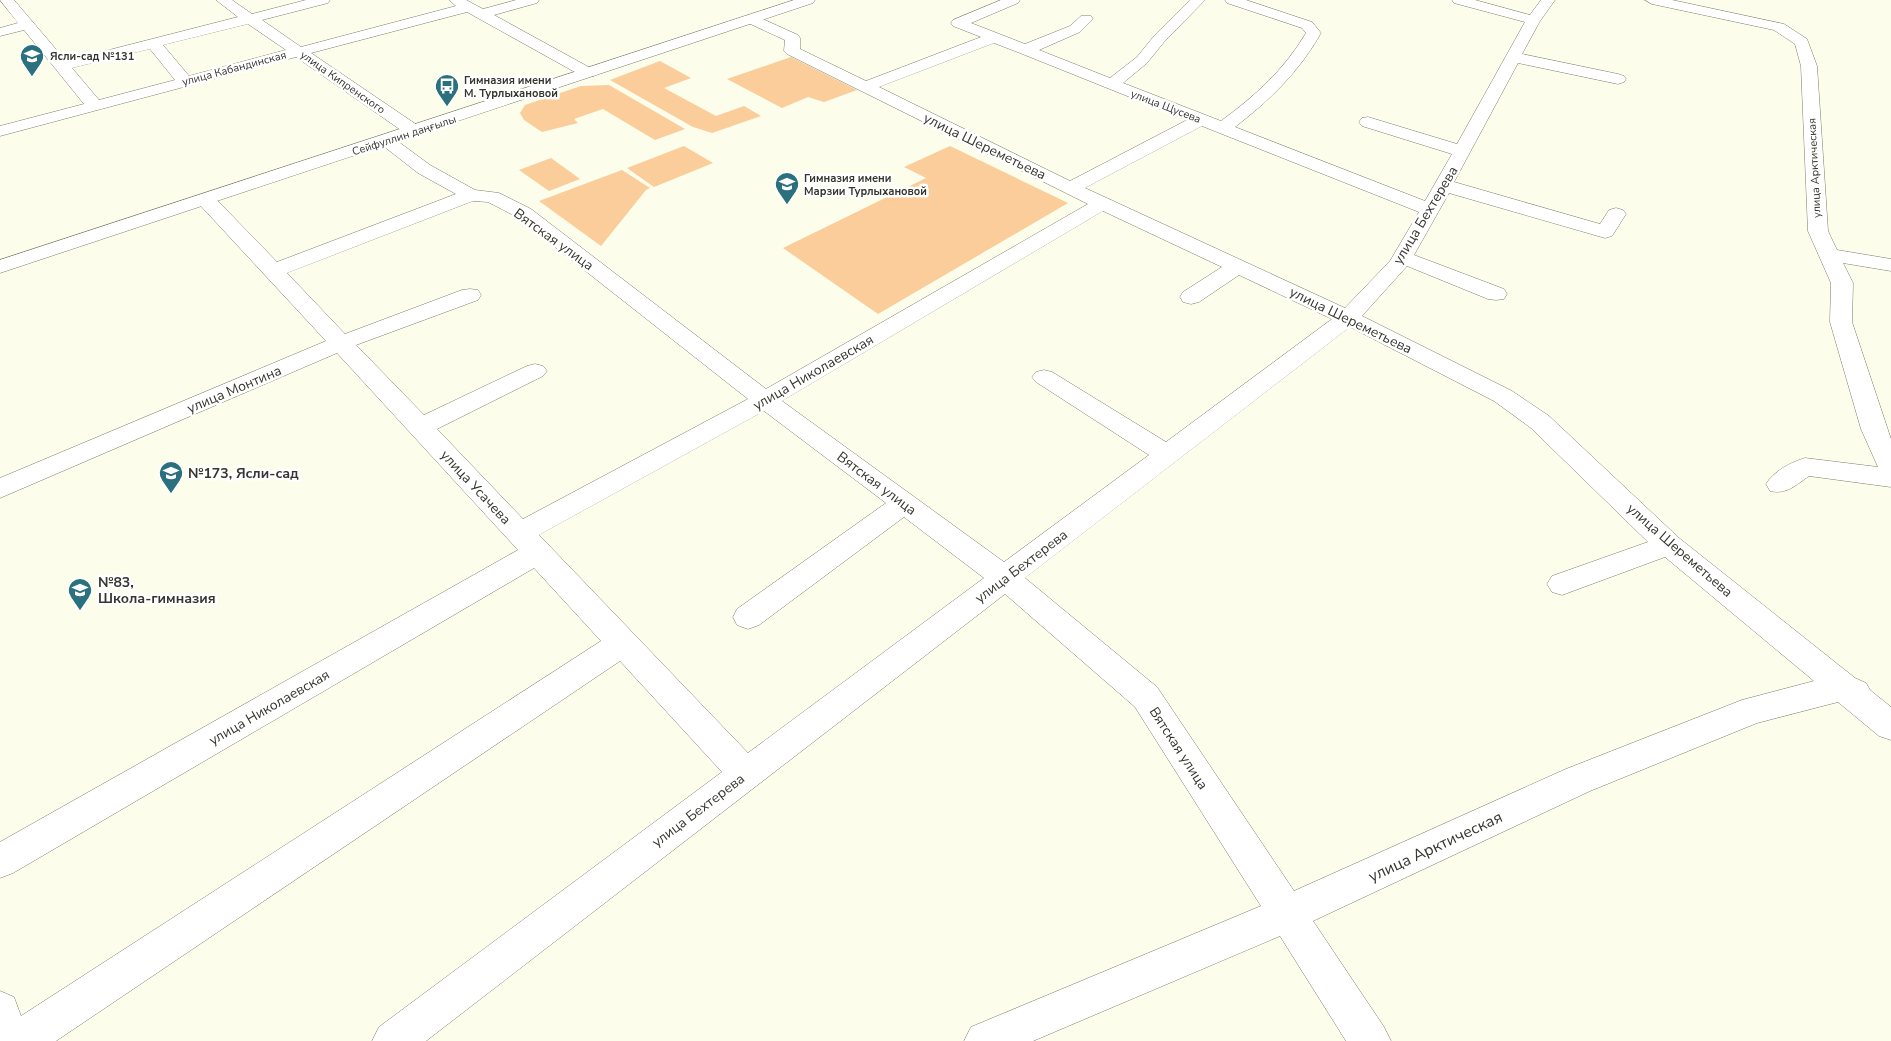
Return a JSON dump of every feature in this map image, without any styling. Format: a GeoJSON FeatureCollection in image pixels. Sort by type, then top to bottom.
{"type":"FeatureCollection","features":[{"type":"Feature","properties":{"kind":"street"},"geometry":{"type":"LineString","coordinates":[[7,0],[94,105]]}},
{"type":"Feature","properties":{"kind":"street","name":"улица Кипренского"},"geometry":{"type":"LineString","coordinates":[[223,0],[414,132]]}},
{"type":"Feature","properties":{"kind":"street"},"geometry":{"type":"LineString","coordinates":[[63,66],[323,0]]}},
{"type":"Feature","properties":{"kind":"street","name":"улица Кабандинская"},"geometry":{"type":"LineString","coordinates":[[0,130],[469,7],[532,0]]}},
{"type":"Feature","properties":{"kind":"street","name":"Сейфуллин даңғылы"},"geometry":{"type":"LineString","coordinates":[[0,268],[808,0]]}},
{"type":"Feature","properties":{"kind":"street","name":"улица Щусева"},"geometry":{"type":"LineString","coordinates":[[1013,0],[958,23],[1430,210]]}},
{"type":"Feature","properties":{"kind":"street"},"geometry":{"type":"LineString","coordinates":[[1112,84],[1142,60],[1159,38],[1198,0]]}},
{"type":"Feature","properties":{"kind":"street"},"geometry":{"type":"LineString","coordinates":[[1223,128],[1274,88],[1303,54],[1314,33],[1307,24],[1232,0]]}},
{"type":"Feature","properties":{"kind":"street"},"geometry":{"type":"LineString","coordinates":[[1459,0],[1540,10]]}},
{"type":"Feature","properties":{"kind":"street","name":"улица Арктическая"},"geometry":{"type":"LineString","coordinates":[[1652,0],[1779,27],[1802,42],[1809,66],[1818,231],[1831,255],[1842,283],[1840,322],[1874,429],[1891,468]]}},
{"type":"Feature","properties":{"kind":"street"},"geometry":{"type":"LineString","coordinates":[[469,7],[588,73]]}},
{"type":"Feature","properties":{"kind":"street","name":"улица Бехтерева"},"geometry":{"type":"LineString","coordinates":[[393,1041],[1348,318],[1401,257],[1430,210],[1540,10]]}},
{"type":"Feature","properties":{"kind":"street"},"geometry":{"type":"LineString","coordinates":[[1025,50],[1075,29],[1086,19]]}},
{"type":"Feature","properties":{"kind":"street","name":"улица Шереметьева"},"geometry":{"type":"LineString","coordinates":[[751,20],[793,38],[792,52],[1070,188],[1348,318],[1503,396],[1532,417],[1669,545],[1891,726]]}},
{"type":"Feature","properties":{"kind":"street"},"geometry":{"type":"LineString","coordinates":[[0,32],[28,25]]}},
{"type":"Feature","properties":{"kind":"street"},"geometry":{"type":"LineString","coordinates":[[866,87],[993,38]]}},
{"type":"Feature","properties":{"kind":"street"},"geometry":{"type":"LineString","coordinates":[[152,43],[185,81]]}},
{"type":"Feature","properties":{"kind":"street"},"geometry":{"type":"LineString","coordinates":[[1513,57],[1618,79]]}},
{"type":"Feature","properties":{"kind":"street"},"geometry":{"type":"LineString","coordinates":[[1070,188],[1201,119]]}},
{"type":"Feature","properties":{"kind":"street"},"geometry":{"type":"LineString","coordinates":[[1368,122],[1462,151]]}},
{"type":"Feature","properties":{"kind":"street","name":"Вятская улица"},"geometry":{"type":"LineString","coordinates":[[386,141],[424,169],[470,195],[492,197],[524,213],[765,400],[1005,578],[1146,696],[1370,1041]]}},
{"type":"Feature","properties":{"kind":"street"},"geometry":{"type":"LineString","coordinates":[[1443,185],[1605,232],[1616,214]]}},
{"type":"Feature","properties":{"kind":"street"},"geometry":{"type":"LineString","coordinates":[[273,271],[470,195]]}},
{"type":"Feature","properties":{"kind":"street","name":"улица Усачева"},"geometry":{"type":"LineString","coordinates":[[206,200],[746,774]]}},
{"type":"Feature","properties":{"kind":"street","name":"улица Николаевская"},"geometry":{"type":"LineString","coordinates":[[0,861],[765,400],[1103,203]]}},
{"type":"Feature","properties":{"kind":"street"},"geometry":{"type":"LineString","coordinates":[[1831,255],[1891,265]]}},
{"type":"Feature","properties":{"kind":"street"},"geometry":{"type":"LineString","coordinates":[[1401,257],[1496,294]]}},
{"type":"Feature","properties":{"kind":"street"},"geometry":{"type":"LineString","coordinates":[[1191,296],[1238,266]]}},
{"type":"Feature","properties":{"kind":"street","name":"улица Монтина"},"geometry":{"type":"LineString","coordinates":[[0,489],[341,343],[470,295]]}},
{"type":"Feature","properties":{"kind":"street"},"geometry":{"type":"LineString","coordinates":[[420,427],[535,372]]}},
{"type":"Feature","properties":{"kind":"street"},"geometry":{"type":"LineString","coordinates":[[1044,378],[1168,455]]}},
{"type":"Feature","properties":{"kind":"street"},"geometry":{"type":"LineString","coordinates":[[1778,484],[1805,467],[1891,478]]}},
{"type":"Feature","properties":{"kind":"street"},"geometry":{"type":"LineString","coordinates":[[748,617],[904,504]]}},
{"type":"Feature","properties":{"kind":"street"},"geometry":{"type":"LineString","coordinates":[[1562,584],[1669,545]]}},
{"type":"Feature","properties":{"kind":"street"},"geometry":{"type":"LineString","coordinates":[[20,1041],[622,643]]}},
{"type":"Feature","properties":{"kind":"street"},"geometry":{"type":"LineString","coordinates":[[1843,687],[1891,707]]}},
{"type":"Feature","properties":{"kind":"street","name":"улица Арктическая"},"geometry":{"type":"LineString","coordinates":[[985,1041],[1286,914],[1578,780],[1753,710],[1843,687]]}},
{"type":"Feature","properties":{"kind":"street"},"geometry":{"type":"LineString","coordinates":[[0,1011],[6,1041]]}},
{"type":"Feature","properties":{"kind":"shaded area"},"geometry":{"type":"Polygon","coordinates":[[[791,57],[857,90],[824,102],[808,97],[782,108],[727,79],[791,57]]]}},
{"type":"Feature","properties":{"kind":"shaded area"},"geometry":{"type":"Polygon","coordinates":[[[660,61],[691,78],[664,88],[716,116],[744,106],[761,116],[712,133],[693,127],[610,80],[660,61]]]}},
{"type":"Feature","properties":{"kind":"shaded area"},"geometry":{"type":"Polygon","coordinates":[[[609,85],[685,129],[655,140],[603,109],[574,119],[578,123],[542,132],[524,120],[520,113],[525,105],[581,86],[609,85]]]}},
{"type":"Feature","properties":{"kind":"shaded area"},"geometry":{"type":"Polygon","coordinates":[[[684,146],[713,163],[654,187],[627,168],[684,146]]]}},
{"type":"Feature","properties":{"kind":"shaded area"},"geometry":{"type":"Polygon","coordinates":[[[950,146],[1068,203],[878,314],[783,248],[926,178],[904,167],[950,146]]]}},
{"type":"Feature","properties":{"kind":"shaded area"},"geometry":{"type":"Polygon","coordinates":[[[551,158],[580,179],[549,191],[519,170],[551,158]]]}},
{"type":"Feature","properties":{"kind":"shaded area"},"geometry":{"type":"Polygon","coordinates":[[[622,170],[650,188],[646,190],[601,246],[539,201],[622,170]]]}},
{"type":"Feature","properties":{"kind":"place","name":"Ясли-сад №131"},"geometry":{"type":"Point","coordinates":[32,77]}},
{"type":"Feature","properties":{"kind":"place","name":"Гимназия имени М. Турлыхановой"},"geometry":{"type":"Point","coordinates":[447,107]}},
{"type":"Feature","properties":{"kind":"place","name":"Гимназия имени Марзии Турлыхановой"},"geometry":{"type":"Point","coordinates":[787,205]}},
{"type":"Feature","properties":{"kind":"place","name":"№173, Ясли-сад"},"geometry":{"type":"Point","coordinates":[171,494]}},
{"type":"Feature","properties":{"kind":"place","name":"№83, Школа-гимназия"},"geometry":{"type":"Point","coordinates":[80,611]}}]}
